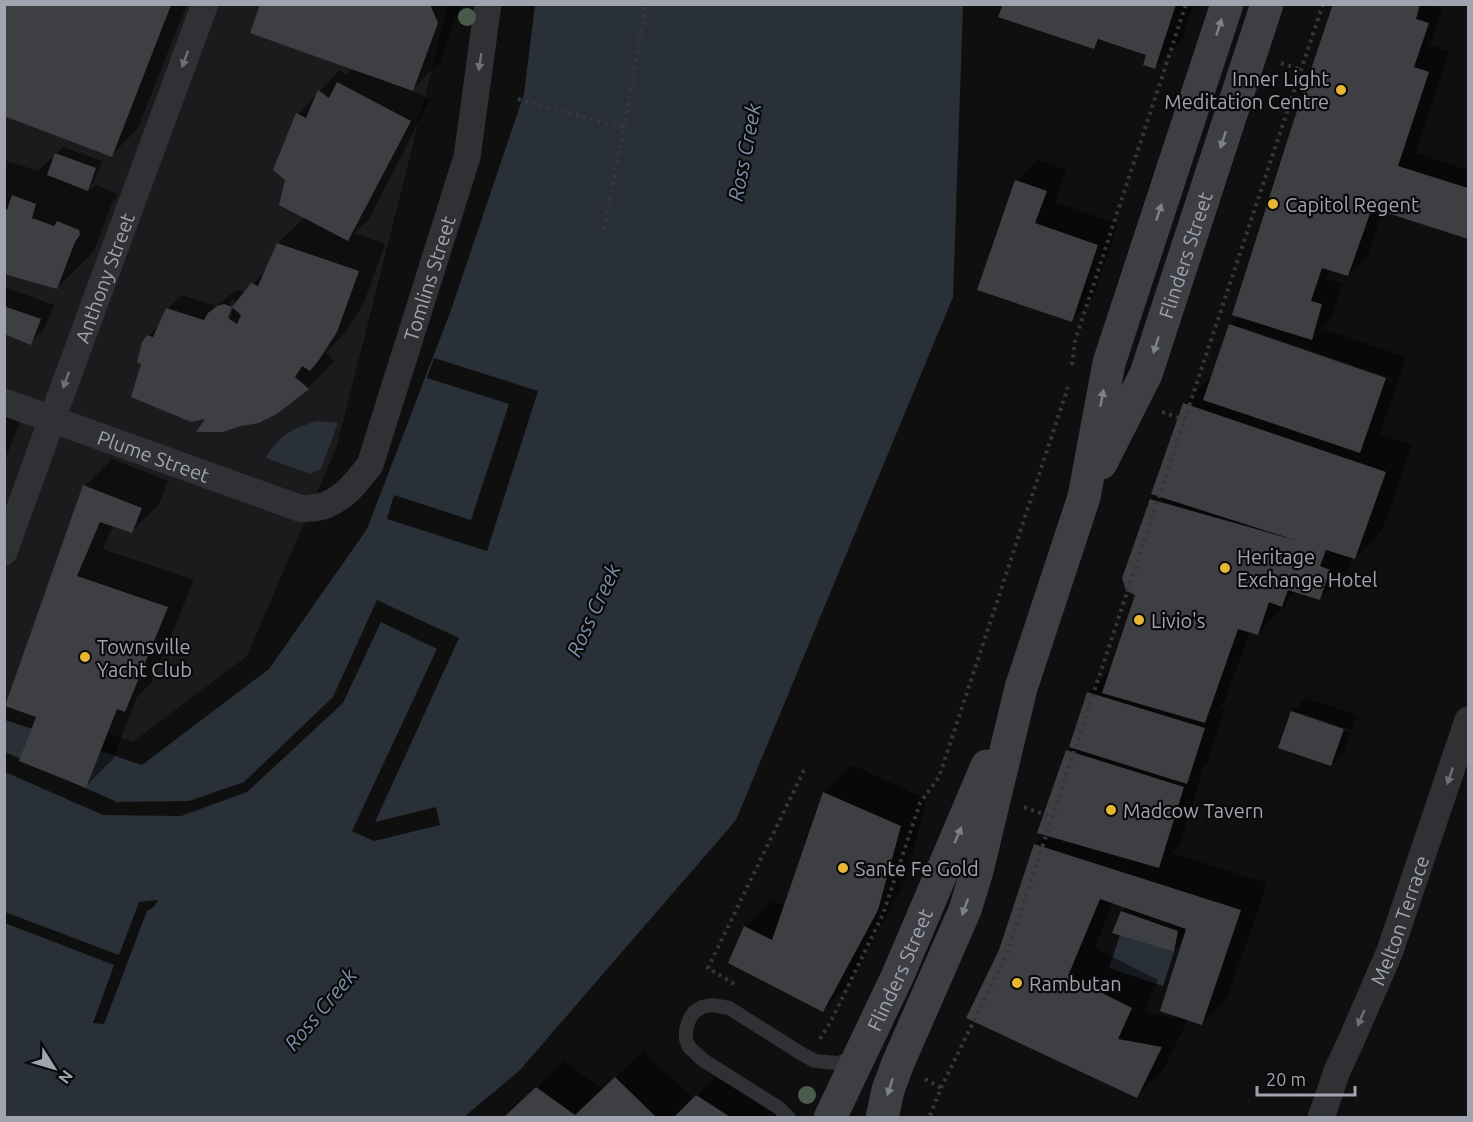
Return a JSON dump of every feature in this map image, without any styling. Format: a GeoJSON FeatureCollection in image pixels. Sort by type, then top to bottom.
{"type":"FeatureCollection","features":[{"type":"Feature","properties":{"kind":"main road","name":"Flinders Street"},"geometry":{"type":"LineString","coordinates":[[830,1118],[898,975],[1021,688],[1084,497],[1109,363],[1227,4]]}},
{"type":"Feature","properties":{"kind":"main road","name":"Flinders Street"},"geometry":{"type":"LineString","coordinates":[[1084,497],[1146,374],[1267,4]]}},
{"type":"Feature","properties":{"kind":"main road","name":"Flinders Street"},"geometry":{"type":"LineString","coordinates":[[882,1118],[888,1090],[902,1053],[965,910],[986,838],[1021,688]]}},
{"type":"Feature","properties":{"kind":"street","name":"Anthony Street"},"geometry":{"type":"LineString","coordinates":[[4,552],[205,4]]}},
{"type":"Feature","properties":{"kind":"street","name":"Tomlins Street"},"geometry":{"type":"LineString","coordinates":[[302,509],[325,506],[340,498],[353,487],[370,465],[467,157],[488,4]]}},
{"type":"Feature","properties":{"kind":"street","name":"Plume Street"},"geometry":{"type":"LineString","coordinates":[[4,402],[302,509]]}},
{"type":"Feature","properties":{"kind":"street","name":"Melton Terrace"},"geometry":{"type":"LineString","coordinates":[[1321,1118],[1337,1071],[1390,951],[1468,720]]}},
{"type":"Feature","properties":{"kind":"lane"},"geometry":{"type":"LineString","coordinates":[[789,1118],[779,1108],[694,1054],[688,1047],[686,1030],[694,1012],[712,1005],[735,1011],[815,1061],[837,1063],[859,1057]]}},
{"type":"Feature","properties":{"kind":"path"},"geometry":{"type":"LineString","coordinates":[[603,233],[646,4]]}},
{"type":"Feature","properties":{"kind":"path"},"geometry":{"type":"LineString","coordinates":[[1072,370],[1075,341],[1186,4]]}},
{"type":"Feature","properties":{"kind":"path"},"geometry":{"type":"LineString","coordinates":[[941,1088],[1007,953],[1323,4]]}},
{"type":"Feature","properties":{"kind":"path"},"geometry":{"type":"LineString","coordinates":[[518,99],[624,128]]}},
{"type":"Feature","properties":{"kind":"path"},"geometry":{"type":"LineString","coordinates":[[807,1057],[830,1023],[883,914],[920,803],[939,777],[1071,380]]}},
{"type":"Feature","properties":{"kind":"path"},"geometry":{"type":"LineString","coordinates":[[736,985],[708,968],[804,770]]}},
{"type":"Feature","properties":{"kind":"path"},"geometry":{"type":"LineString","coordinates":[[813,1031],[822,1037]]}},
{"type":"Feature","properties":{"kind":"shaded area"},"geometry":{"type":"Polygon","coordinates":[[[5,5],[448,5],[337,446],[247,656],[133,742],[5,699],[5,5]]]}},
{"type":"Feature","properties":{"kind":"water","name":"Ross Creek"},"geometry":{"type":"Polygon","coordinates":[[[535,5],[963,5],[953,297],[736,820],[520,1070],[464,1117],[5,1118],[5,720],[142,765],[269,669],[367,529],[451,310],[524,94],[535,5]]]}},
{"type":"Feature","properties":{"kind":"water"},"geometry":{"type":"Polygon","coordinates":[[[317,421],[338,423],[321,469],[310,474],[266,458],[281,438],[301,426],[317,421]]]}},
{"type":"Feature","properties":{"kind":"water"},"geometry":{"type":"Polygon","coordinates":[[[1120,935],[1174,952],[1163,986],[1109,968],[1120,935]]]}},
{"type":"Feature","properties":{"kind":"pier"},"geometry":{"type":"Polygon","coordinates":[[[434,358],[538,391],[487,551],[387,519],[394,495],[471,520],[509,404],[427,378],[434,358]]]}},
{"type":"Feature","properties":{"kind":"pier"},"geometry":{"type":"Polygon","coordinates":[[[377,600],[459,638],[375,822],[436,807],[440,825],[374,841],[352,831],[437,649],[381,622],[343,703],[247,792],[181,816],[103,815],[5,772],[5,752],[117,802],[189,801],[244,782],[333,697],[377,600]]]}},
{"type":"Feature","properties":{"kind":"pier"},"geometry":{"type":"Polygon","coordinates":[[[158,900],[154,907],[147,911],[104,1024],[93,1023],[114,965],[5,923],[5,912],[119,955],[139,902],[158,900]]]}},
{"type":"Feature","properties":{"kind":"building"},"geometry":{"type":"Polygon","coordinates":[[[260,4],[430,4],[438,23],[413,91],[250,33],[260,4]]]}},
{"type":"Feature","properties":{"kind":"building"},"geometry":{"type":"Polygon","coordinates":[[[1003,4],[1176,4],[1155,69],[1143,65],[1146,55],[1098,39],[1094,49],[998,17],[1003,4]]]}},
{"type":"Feature","properties":{"kind":"building"},"geometry":{"type":"Polygon","coordinates":[[[1333,4],[1420,4],[1416,19],[1429,23],[1414,67],[1429,72],[1398,166],[1468,188],[1468,239],[1372,208],[1348,276],[1322,268],[1311,301],[1322,304],[1312,340],[1232,315],[1333,4]]]}},
{"type":"Feature","properties":{"kind":"building"},"geometry":{"type":"Polygon","coordinates":[[[4,5],[171,5],[112,157],[4,116],[4,5]]]}},
{"type":"Feature","properties":{"kind":"building"},"geometry":{"type":"Polygon","coordinates":[[[337,82],[411,121],[348,241],[279,205],[285,180],[273,170],[296,113],[306,118],[318,90],[329,98],[337,82]]]}},
{"type":"Feature","properties":{"kind":"building"},"geometry":{"type":"Polygon","coordinates":[[[55,153],[96,168],[88,191],[47,175],[55,153]]]}},
{"type":"Feature","properties":{"kind":"building"},"geometry":{"type":"Polygon","coordinates":[[[1015,180],[1047,191],[1035,223],[1098,245],[1072,322],[977,290],[1015,180]]]}},
{"type":"Feature","properties":{"kind":"building"},"geometry":{"type":"Polygon","coordinates":[[[12,195],[36,204],[32,218],[54,226],[57,221],[79,230],[80,235],[75,242],[57,289],[4,274],[4,209],[7,210],[12,195]]]}},
{"type":"Feature","properties":{"kind":"building"},"geometry":{"type":"Polygon","coordinates":[[[277,243],[359,271],[337,332],[310,371],[302,366],[295,377],[309,389],[278,413],[259,423],[223,432],[196,432],[205,419],[191,422],[131,397],[141,364],[137,362],[142,342],[147,335],[153,337],[166,308],[204,320],[208,313],[217,306],[224,304],[232,307],[251,283],[258,286],[277,243]],[[232,307],[228,318],[237,324],[241,315],[232,307]]]}},
{"type":"Feature","properties":{"kind":"building"},"geometry":{"type":"Polygon","coordinates":[[[4,306],[41,319],[31,345],[4,334],[4,306]]]}},
{"type":"Feature","properties":{"kind":"building"},"geometry":{"type":"Polygon","coordinates":[[[1229,324],[1386,378],[1360,453],[1203,400],[1229,324]]]}},
{"type":"Feature","properties":{"kind":"building"},"geometry":{"type":"Polygon","coordinates":[[[1183,403],[1386,472],[1355,559],[1326,550],[1320,566],[1330,570],[1320,600],[1288,590],[1282,607],[1269,602],[1258,635],[1238,629],[1205,723],[1102,693],[1135,595],[1126,591],[1122,578],[1150,499],[1298,541],[1151,494],[1183,403]]]}},
{"type":"Feature","properties":{"kind":"building","name":"Townsville Yacht Club"},"geometry":{"type":"Polygon","coordinates":[[[83,485],[142,508],[132,533],[100,522],[77,576],[168,607],[125,712],[117,709],[86,788],[19,761],[36,717],[5,706],[83,485]]]}},
{"type":"Feature","properties":{"kind":"building"},"geometry":{"type":"Polygon","coordinates":[[[1087,692],[1205,728],[1187,784],[1069,747],[1087,692]]]}},
{"type":"Feature","properties":{"kind":"building"},"geometry":{"type":"Polygon","coordinates":[[[1291,711],[1344,729],[1331,766],[1278,748],[1291,711]]]}},
{"type":"Feature","properties":{"kind":"building","name":"Madcow Tavern"},"geometry":{"type":"Polygon","coordinates":[[[1066,750],[1184,787],[1159,868],[1037,833],[1066,750]]]}},
{"type":"Feature","properties":{"kind":"building","name":"Sante Fe Gold"},"geometry":{"type":"Polygon","coordinates":[[[823,792],[901,826],[878,910],[823,1012],[728,963],[744,926],[772,940],[823,792]]]}},
{"type":"Feature","properties":{"kind":"building"},"geometry":{"type":"Polygon","coordinates":[[[1034,844],[1241,910],[1202,1025],[1160,1011],[1186,929],[1100,899],[1068,976],[1132,1008],[1118,1039],[1162,1047],[1137,1098],[966,1018],[999,950],[1034,844]]]}},
{"type":"Feature","properties":{"kind":"building"},"geometry":{"type":"Polygon","coordinates":[[[1121,911],[1178,931],[1174,952],[1112,933],[1121,911]]]}},
{"type":"Feature","properties":{"kind":"building"},"geometry":{"type":"Polygon","coordinates":[[[615,1077],[657,1118],[503,1118],[536,1087],[575,1115],[615,1077]]]}},
{"type":"Feature","properties":{"kind":"building"},"geometry":{"type":"Polygon","coordinates":[[[696,1095],[732,1118],[673,1118],[696,1095]]]}},
{"type":"Feature","properties":{"kind":"place","name":"Inner Light Meditation Centre"},"geometry":{"type":"Point","coordinates":[1341,90]}},
{"type":"Feature","properties":{"kind":"place","name":"Capitol Regent"},"geometry":{"type":"Point","coordinates":[1273,204]}},
{"type":"Feature","properties":{"kind":"place","name":"Heritage Exchange Hotel"},"geometry":{"type":"Point","coordinates":[1225,568]}},
{"type":"Feature","properties":{"kind":"place","name":"Livio's"},"geometry":{"type":"Point","coordinates":[1139,620]}},
{"type":"Feature","properties":{"kind":"place","name":"Townsville Yacht Club"},"geometry":{"type":"Point","coordinates":[85,657]}},
{"type":"Feature","properties":{"kind":"place","name":"Madcow Tavern"},"geometry":{"type":"Point","coordinates":[1111,810]}},
{"type":"Feature","properties":{"kind":"place","name":"Sante Fe Gold"},"geometry":{"type":"Point","coordinates":[843,868]}},
{"type":"Feature","properties":{"kind":"place","name":"Rambutan"},"geometry":{"type":"Point","coordinates":[1017,983]}}]}
